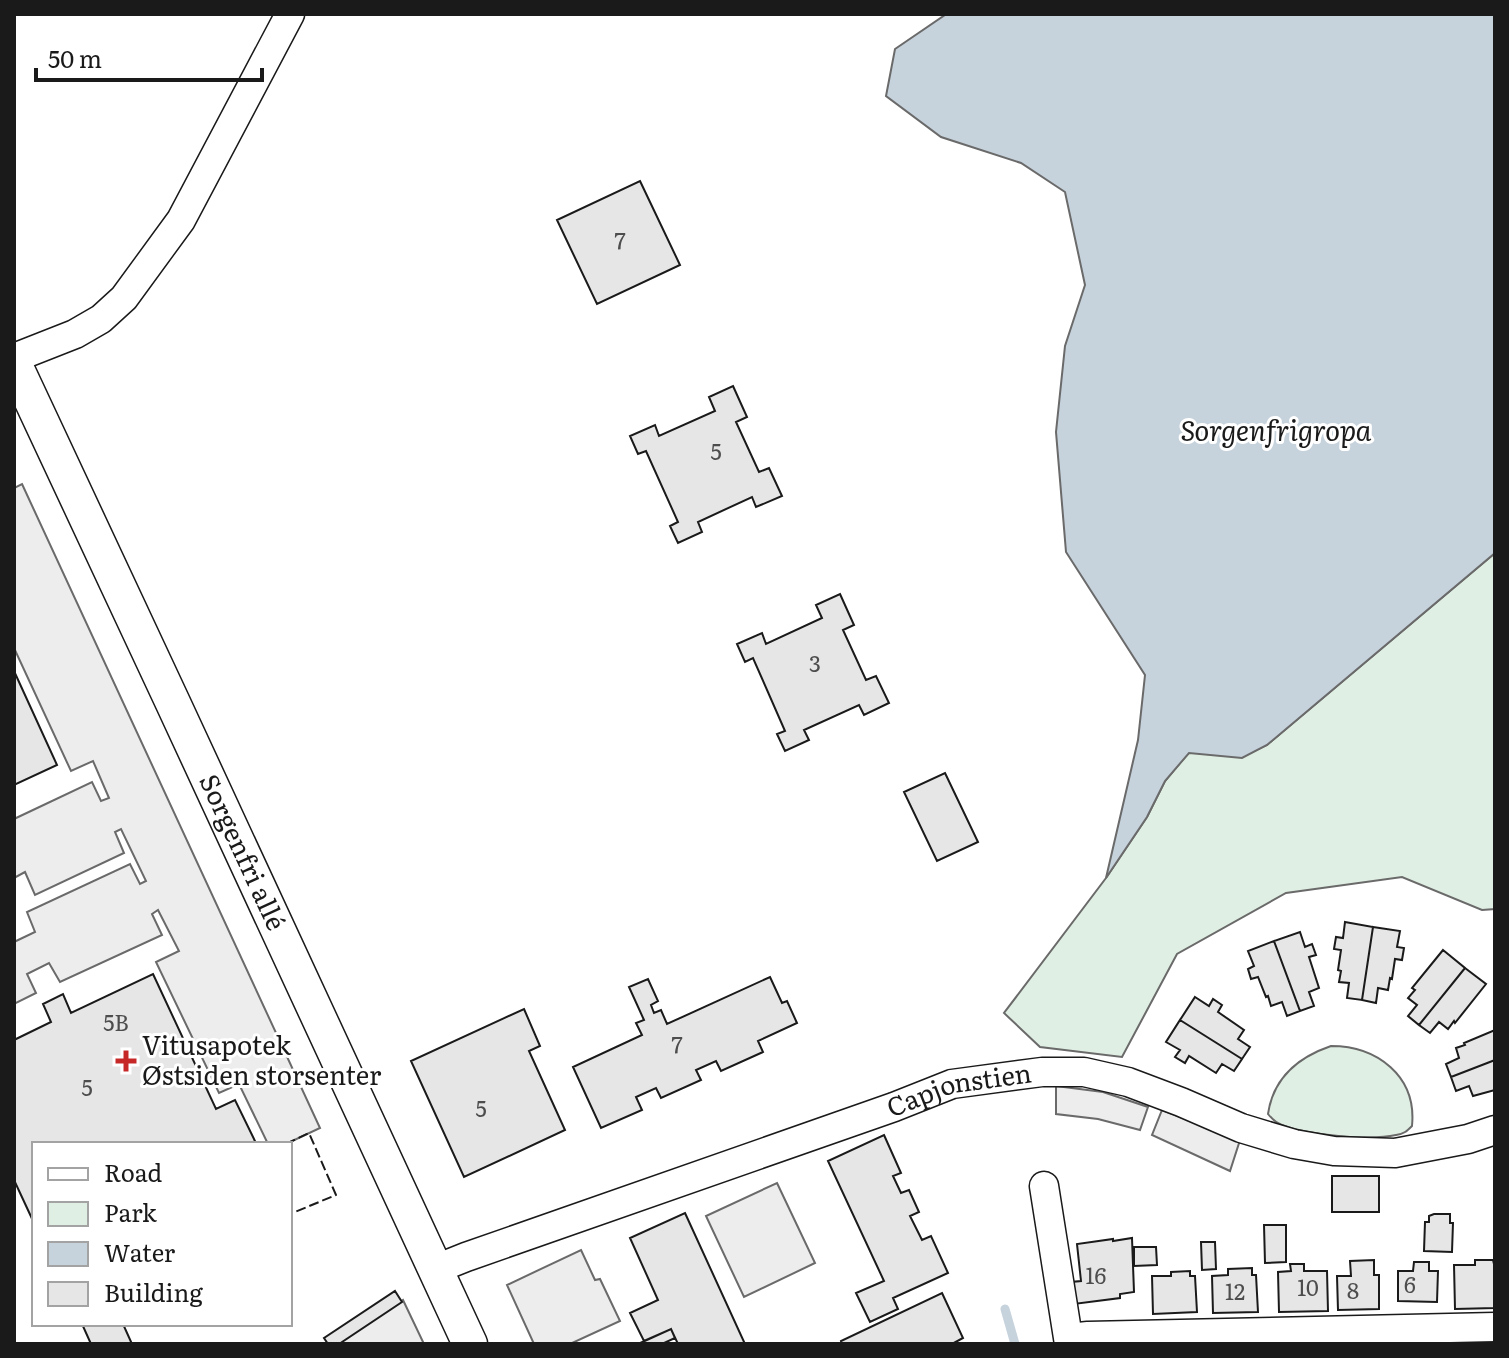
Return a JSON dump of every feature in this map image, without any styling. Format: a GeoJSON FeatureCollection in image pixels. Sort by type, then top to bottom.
{"type":"FeatureCollection","features":[{"type":"Feature","properties":{"kind":"street"},"geometry":{"type":"LineString","coordinates":[[14,361],[75,334],[101,319],[124,298],[181,220],[290,14]]}},
{"type":"Feature","properties":{"kind":"street","name":"Sorgenfri allé"},"geometry":{"type":"LineString","coordinates":[[14,361],[470,1344]]}},
{"type":"Feature","properties":{"kind":"street","name":"Capjonstien"},"geometry":{"type":"LineString","coordinates":[[436,1269],[952,1084],[1042,1072],[1084,1072],[1128,1082],[1241,1128],[1294,1144],[1334,1151],[1395,1153],[1468,1139],[1495,1130]]}},
{"type":"Feature","properties":{"kind":"street"},"geometry":{"type":"LineString","coordinates":[[1044,1186],[1069,1341],[1088,1336],[1495,1327]]}},
{"type":"Feature","properties":{"kind":"green space"},"geometry":{"type":"Polygon","coordinates":[[[1495,553],[1495,909],[1482,910],[1402,877],[1286,893],[1177,954],[1122,1057],[1040,1047],[1004,1013],[1106,878],[1147,817],[1165,781],[1189,752],[1241,757],[1267,745],[1495,553]]]}},
{"type":"Feature","properties":{"kind":"green space"},"geometry":{"type":"Polygon","coordinates":[[[1331,1046],[1364,1051],[1391,1067],[1408,1092],[1412,1108],[1410,1128],[1401,1134],[1385,1137],[1339,1136],[1293,1129],[1271,1118],[1268,1114],[1275,1090],[1289,1071],[1308,1056],[1331,1046]]]}},
{"type":"Feature","properties":{"kind":"shaded area"},"geometry":{"type":"Polygon","coordinates":[[[22,484],[320,1128],[290,1142],[267,1142],[239,1084],[219,1093],[156,962],[179,951],[158,910],[152,914],[162,935],[60,982],[49,963],[27,974],[36,993],[14,1004],[14,942],[35,932],[27,912],[130,864],[140,884],[146,881],[121,829],[115,832],[124,853],[35,895],[25,872],[14,878],[14,819],[92,782],[101,801],[109,798],[93,761],[71,771],[14,648],[14,488],[22,484]]]}},
{"type":"Feature","properties":{"kind":"shaded area"},"geometry":{"type":"Polygon","coordinates":[[[1056,1086],[1103,1092],[1148,1107],[1140,1130],[1098,1119],[1056,1114],[1056,1086]]]}},
{"type":"Feature","properties":{"kind":"shaded area"},"geometry":{"type":"Polygon","coordinates":[[[1162,1110],[1240,1140],[1230,1171],[1152,1135],[1162,1110]]]}},
{"type":"Feature","properties":{"kind":"shaded area"},"geometry":{"type":"Polygon","coordinates":[[[777,1183],[815,1263],[744,1297],[706,1216],[777,1183]]]}},
{"type":"Feature","properties":{"kind":"shaded area"},"geometry":{"type":"Polygon","coordinates":[[[581,1250],[595,1280],[600,1279],[620,1321],[570,1344],[534,1344],[507,1285],[581,1250]]]}},
{"type":"Feature","properties":{"kind":"shaded area"},"geometry":{"type":"Polygon","coordinates":[[[403,1300],[424,1344],[337,1344],[403,1300]]]}},
{"type":"Feature","properties":{"kind":"water","name":"Sorgenfrigropa"},"geometry":{"type":"Polygon","coordinates":[[[950,14],[1495,14],[1495,553],[1267,745],[1242,758],[1189,753],[1165,781],[1147,817],[1106,878],[1138,740],[1145,675],[1066,552],[1056,432],[1065,346],[1085,285],[1065,192],[1021,163],[941,137],[886,96],[895,49],[950,14]]]}},
{"type":"Feature","properties":{"kind":"building"},"geometry":{"type":"Polygon","coordinates":[[[640,181],[680,265],[597,304],[557,220],[640,181]]]}},
{"type":"Feature","properties":{"kind":"building"},"geometry":{"type":"Polygon","coordinates":[[[733,386],[747,417],[736,422],[759,472],[769,468],[782,496],[756,507],[752,497],[698,522],[702,532],[678,543],[670,526],[678,522],[646,451],[638,454],[630,436],[655,425],[659,436],[715,411],[709,397],[733,386]]]}},
{"type":"Feature","properties":{"kind":"building"},"geometry":{"type":"Polygon","coordinates":[[[840,594],[854,625],[843,630],[866,680],[876,676],[889,703],[864,715],[859,705],[804,730],[809,740],[785,751],[777,734],[785,731],[753,658],[745,662],[737,644],[762,633],[766,644],[822,618],[816,605],[840,594]]]}},
{"type":"Feature","properties":{"kind":"building"},"geometry":{"type":"Polygon","coordinates":[[[14,671],[57,765],[14,785],[14,671]]]}},
{"type":"Feature","properties":{"kind":"building"},"geometry":{"type":"Polygon","coordinates":[[[945,773],[978,842],[937,861],[904,792],[945,773]]]}},
{"type":"Feature","properties":{"kind":"building"},"geometry":{"type":"Polygon","coordinates":[[[1345,922],[1373,927],[1362,1000],[1347,998],[1349,983],[1339,982],[1341,950],[1334,949],[1336,937],[1343,938],[1345,922]]]}},
{"type":"Feature","properties":{"kind":"building"},"geometry":{"type":"Polygon","coordinates":[[[1373,927],[1400,931],[1397,947],[1404,948],[1402,960],[1395,959],[1388,990],[1378,988],[1376,1003],[1362,1000],[1373,927]]]}},
{"type":"Feature","properties":{"kind":"building"},"geometry":{"type":"Polygon","coordinates":[[[1300,932],[1305,947],[1312,944],[1316,955],[1309,957],[1319,988],[1309,992],[1314,1006],[1300,1011],[1274,941],[1300,932]]]}},
{"type":"Feature","properties":{"kind":"building"},"geometry":{"type":"Polygon","coordinates":[[[1274,941],[1300,1011],[1287,1016],[1282,1002],[1271,1006],[1258,977],[1251,979],[1248,969],[1254,966],[1248,951],[1274,941]]]}},
{"type":"Feature","properties":{"kind":"building"},"geometry":{"type":"Polygon","coordinates":[[[1443,950],[1465,968],[1419,1025],[1408,1016],[1417,1005],[1408,998],[1415,990],[1412,988],[1443,950]]]}},
{"type":"Feature","properties":{"kind":"building"},"geometry":{"type":"Polygon","coordinates":[[[1465,968],[1486,984],[1455,1023],[1448,1029],[1439,1022],[1430,1033],[1419,1025],[1465,968]]]}},
{"type":"Feature","properties":{"kind":"building"},"geometry":{"type":"Polygon","coordinates":[[[153,974],[216,1109],[235,1100],[255,1141],[32,1142],[32,1219],[14,1180],[14,1040],[51,1022],[43,1004],[63,994],[71,1013],[153,974]]]}},
{"type":"Feature","properties":{"kind":"building"},"geometry":{"type":"Polygon","coordinates":[[[770,977],[782,1003],[787,1001],[797,1023],[758,1041],[763,1052],[721,1071],[716,1061],[696,1070],[701,1080],[661,1098],[656,1088],[636,1097],[642,1110],[601,1128],[573,1067],[642,1035],[636,1023],[644,1020],[629,987],[648,979],[658,1001],[651,1005],[654,1013],[661,1010],[667,1024],[770,977]]]}},
{"type":"Feature","properties":{"kind":"building"},"geometry":{"type":"Polygon","coordinates":[[[1195,997],[1209,1006],[1213,999],[1222,1005],[1218,1012],[1244,1030],[1238,1039],[1250,1047],[1242,1059],[1180,1020],[1195,997]]]}},
{"type":"Feature","properties":{"kind":"building"},"geometry":{"type":"Polygon","coordinates":[[[524,1009],[540,1046],[529,1051],[565,1130],[464,1177],[411,1061],[524,1009]]]}},
{"type":"Feature","properties":{"kind":"building"},"geometry":{"type":"Polygon","coordinates":[[[1180,1020],[1242,1059],[1234,1071],[1222,1064],[1216,1073],[1189,1056],[1185,1063],[1175,1057],[1180,1050],[1166,1042],[1180,1020]]]}},
{"type":"Feature","properties":{"kind":"building"},"geometry":{"type":"Polygon","coordinates":[[[1495,1030],[1495,1060],[1451,1077],[1446,1064],[1459,1058],[1456,1048],[1495,1030]]]}},
{"type":"Feature","properties":{"kind":"building"},"geometry":{"type":"Polygon","coordinates":[[[1495,1060],[1495,1090],[1473,1096],[1469,1086],[1456,1091],[1451,1077],[1495,1060]]]}},
{"type":"Feature","properties":{"kind":"building"},"geometry":{"type":"Polygon","coordinates":[[[884,1135],[901,1173],[893,1176],[901,1193],[909,1190],[919,1212],[910,1216],[922,1240],[931,1236],[948,1273],[893,1298],[898,1309],[870,1322],[856,1293],[884,1281],[828,1161],[884,1135]]]}},
{"type":"Feature","properties":{"kind":"building"},"geometry":{"type":"Polygon","coordinates":[[[1332,1176],[1379,1176],[1379,1212],[1332,1212],[1332,1176]]]}},
{"type":"Feature","properties":{"kind":"building"},"geometry":{"type":"Polygon","coordinates":[[[685,1213],[745,1344],[678,1344],[671,1329],[644,1341],[630,1313],[658,1300],[630,1238],[685,1213]]]}},
{"type":"Feature","properties":{"kind":"building"},"geometry":{"type":"Polygon","coordinates":[[[1450,1214],[1450,1223],[1453,1223],[1452,1252],[1424,1251],[1425,1222],[1429,1222],[1429,1216],[1450,1214]]]}},
{"type":"Feature","properties":{"kind":"building"},"geometry":{"type":"Polygon","coordinates":[[[1264,1225],[1286,1225],[1286,1262],[1265,1263],[1264,1225]]]}},
{"type":"Feature","properties":{"kind":"building"},"geometry":{"type":"Polygon","coordinates":[[[1132,1238],[1134,1292],[1120,1294],[1120,1298],[1074,1304],[1071,1282],[1081,1281],[1077,1244],[1132,1238]]]}},
{"type":"Feature","properties":{"kind":"building"},"geometry":{"type":"Polygon","coordinates":[[[1201,1242],[1215,1242],[1216,1269],[1202,1270],[1201,1242]]]}},
{"type":"Feature","properties":{"kind":"building"},"geometry":{"type":"Polygon","coordinates":[[[1134,1247],[1156,1247],[1157,1265],[1134,1266],[1134,1247]]]}},
{"type":"Feature","properties":{"kind":"building"},"geometry":{"type":"Polygon","coordinates":[[[1374,1260],[1374,1275],[1379,1275],[1379,1309],[1338,1310],[1337,1276],[1351,1276],[1350,1261],[1374,1260]]]}},
{"type":"Feature","properties":{"kind":"building"},"geometry":{"type":"Polygon","coordinates":[[[1475,1260],[1493,1260],[1495,1264],[1495,1308],[1455,1309],[1454,1265],[1475,1265],[1475,1260]]]}},
{"type":"Feature","properties":{"kind":"building"},"geometry":{"type":"Polygon","coordinates":[[[1414,1262],[1429,1262],[1429,1271],[1438,1271],[1437,1302],[1398,1301],[1398,1271],[1413,1271],[1414,1262]]]}},
{"type":"Feature","properties":{"kind":"building"},"geometry":{"type":"Polygon","coordinates":[[[1290,1264],[1304,1264],[1304,1271],[1327,1271],[1328,1311],[1279,1312],[1278,1272],[1291,1271],[1290,1264]]]}},
{"type":"Feature","properties":{"kind":"building"},"geometry":{"type":"Polygon","coordinates":[[[1252,1268],[1252,1275],[1256,1275],[1258,1312],[1213,1313],[1212,1276],[1228,1275],[1228,1269],[1252,1268]]]}},
{"type":"Feature","properties":{"kind":"building"},"geometry":{"type":"Polygon","coordinates":[[[1190,1271],[1190,1276],[1195,1276],[1197,1312],[1153,1314],[1152,1276],[1171,1276],[1171,1272],[1190,1271]]]}},
{"type":"Feature","properties":{"kind":"building"},"geometry":{"type":"Polygon","coordinates":[[[395,1291],[402,1302],[339,1344],[328,1344],[324,1338],[395,1291]]]}},
{"type":"Feature","properties":{"kind":"building"},"geometry":{"type":"Polygon","coordinates":[[[942,1293],[963,1338],[952,1344],[842,1344],[841,1341],[942,1293]]]}},
{"type":"Feature","properties":{"kind":"building"},"geometry":{"type":"Polygon","coordinates":[[[83,1326],[124,1326],[132,1344],[91,1344],[83,1326]]]}},
{"type":"Feature","properties":{"kind":"building"},"geometry":{"type":"Polygon","coordinates":[[[671,1329],[675,1338],[662,1344],[638,1344],[671,1329]]]}},
{"type":"Feature","properties":{"kind":"waterway"},"geometry":{"type":"LineString","coordinates":[[1005,1309],[1015,1344]]}},
{"type":"Feature","properties":{"kind":"fence"},"geometry":{"type":"LineString","coordinates":[[290,1142],[309,1133],[336,1195],[292,1213]]}},
{"type":"Feature","properties":{"kind":"place","name":"Vitusapotek Østsiden storsenter"},"geometry":{"type":"Point","coordinates":[126,1061]}}]}
